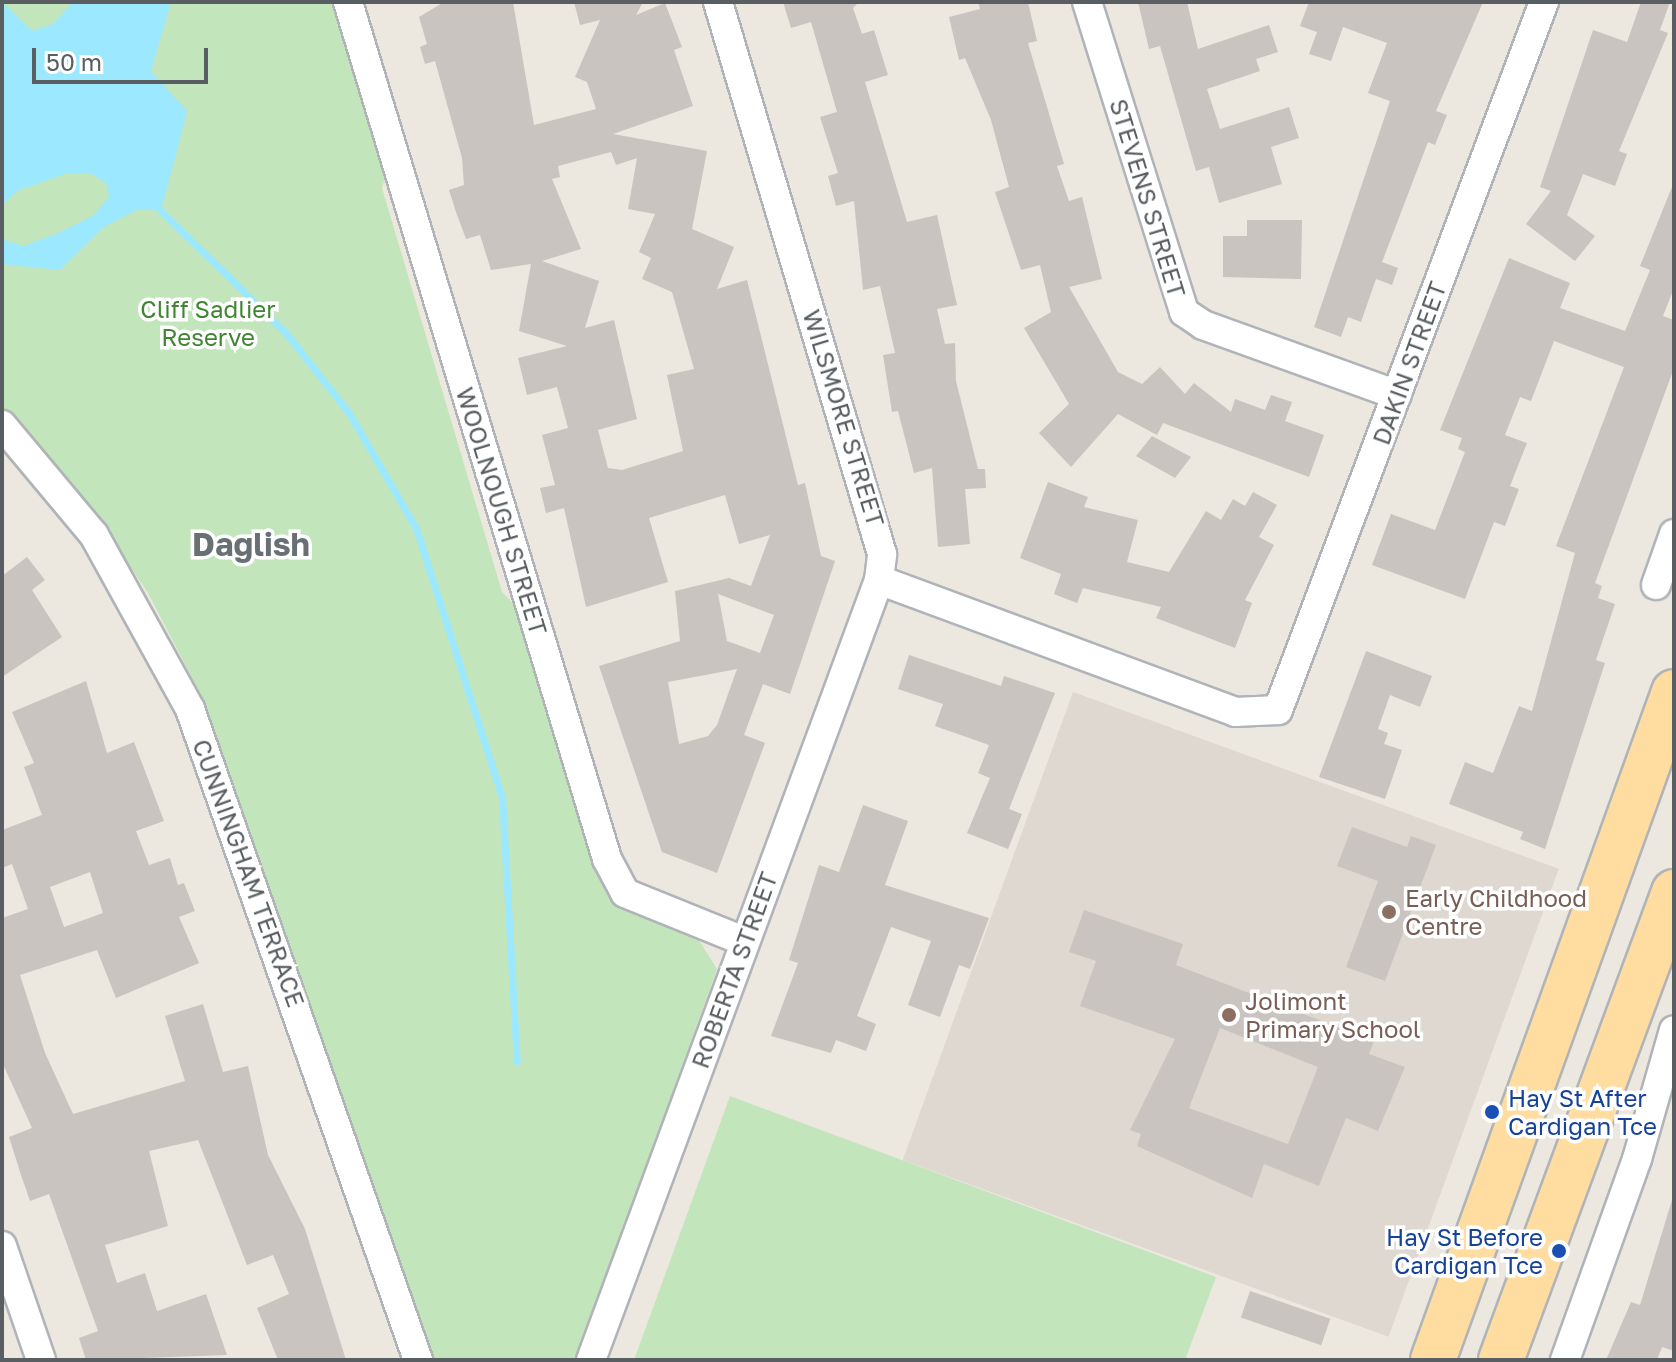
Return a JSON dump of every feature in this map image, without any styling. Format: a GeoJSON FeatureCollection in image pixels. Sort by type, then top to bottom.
{"type":"FeatureCollection","features":[{"type":"Feature","properties":{"kind":"main road"},"geometry":{"type":"LineString","coordinates":[[1433,1360],[1674,692]]}},
{"type":"Feature","properties":{"kind":"main road"},"geometry":{"type":"LineString","coordinates":[[1501,1360],[1674,892]]}},
{"type":"Feature","properties":{"kind":"street","name":"WOOLNOUGH STREET"},"geometry":{"type":"LineString","coordinates":[[348,2],[607,859],[625,893],[744,941]]}},
{"type":"Feature","properties":{"kind":"street","name":"WILSMORE STREET"},"geometry":{"type":"LineString","coordinates":[[718,2],[878,527],[879,580]]}},
{"type":"Feature","properties":{"kind":"street","name":"STEVENS STREET"},"geometry":{"type":"LineString","coordinates":[[1087,2],[1184,312],[1203,325],[1397,395]]}},
{"type":"Feature","properties":{"kind":"street","name":"DAKIN STREET"},"geometry":{"type":"LineString","coordinates":[[879,580],[1235,712],[1265,716],[1289,689],[1544,2]]}},
{"type":"Feature","properties":{"kind":"street","name":"CUNNINGHAM TERRACE"},"geometry":{"type":"LineString","coordinates":[[2,425],[94,535],[190,709],[418,1360]]}},
{"type":"Feature","properties":{"kind":"street"},"geometry":{"type":"LineString","coordinates":[[1656,585],[1674,534]]}},
{"type":"Feature","properties":{"kind":"street","name":"ROBERTA STREET"},"geometry":{"type":"LineString","coordinates":[[591,1360],[879,580]]}},
{"type":"Feature","properties":{"kind":"street"},"geometry":{"type":"LineString","coordinates":[[1565,1360],[1664,1100],[1674,1030]]}},
{"type":"Feature","properties":{"kind":"street"},"geometry":{"type":"LineString","coordinates":[[2,1246],[9,1292],[41,1360]]}},
{"type":"Feature","properties":{"kind":"shaded area","name":"Jolimont Primary School"},"geometry":{"type":"Polygon","coordinates":[[[1073,692],[1559,869],[1388,1337],[903,1160],[1073,692]]]}},
{"type":"Feature","properties":{"kind":"green space","name":"Cliff Sadlier Reserve"},"geometry":{"type":"Polygon","coordinates":[[[2,2],[338,2],[388,169],[382,188],[502,592],[521,611],[616,900],[698,939],[717,969],[576,1360],[430,1360],[206,705],[148,593],[93,512],[2,408],[2,2]]]}},
{"type":"Feature","properties":{"kind":"green space"},"geometry":{"type":"Polygon","coordinates":[[[730,1096],[1216,1277],[1185,1360],[634,1360],[730,1096]]]}},
{"type":"Feature","properties":{"kind":"water"},"geometry":{"type":"Polygon","coordinates":[[[2,2],[32,31],[53,24],[73,2],[171,2],[151,71],[187,111],[161,211],[139,209],[104,227],[60,270],[2,264],[2,239],[23,246],[58,233],[93,216],[109,196],[106,183],[91,174],[65,174],[19,190],[2,205],[2,2]]]}},
{"type":"Feature","properties":{"kind":"building"},"geometry":{"type":"Polygon","coordinates":[[[444,2],[513,2],[534,125],[596,109],[587,82],[575,77],[600,20],[580,25],[574,2],[643,2],[636,15],[665,3],[682,47],[674,50],[693,106],[613,134],[707,151],[692,229],[734,247],[717,289],[747,280],[798,485],[805,483],[821,556],[835,561],[790,694],[763,684],[744,735],[765,743],[717,873],[662,852],[599,666],[680,641],[675,591],[729,578],[751,586],[770,535],[739,544],[725,495],[649,518],[668,582],[586,607],[564,508],[546,513],[540,488],[555,485],[542,435],[568,428],[557,387],[527,395],[518,358],[567,346],[519,331],[531,264],[491,270],[480,235],[466,239],[449,190],[464,185],[462,158],[435,61],[425,64],[420,47],[427,44],[419,17],[444,2]],[[611,152],[558,166],[560,177],[552,179],[581,249],[542,261],[599,281],[585,328],[614,320],[637,419],[598,430],[608,468],[622,470],[683,451],[667,375],[694,369],[672,292],[642,279],[651,258],[639,252],[655,214],[628,209],[637,158],[616,165],[611,152]],[[718,594],[727,641],[760,653],[774,615],[718,594]],[[737,669],[668,682],[679,744],[708,736],[717,725],[737,669]]]}},
{"type":"Feature","properties":{"kind":"building"},"geometry":{"type":"Polygon","coordinates":[[[783,2],[859,2],[853,8],[862,34],[874,30],[888,75],[865,82],[907,222],[937,215],[957,305],[937,309],[945,344],[955,343],[956,381],[978,469],[985,469],[986,488],[965,489],[970,544],[938,547],[932,468],[914,473],[898,411],[892,412],[883,355],[895,353],[880,286],[863,290],[854,201],[836,206],[828,176],[838,173],[820,117],[837,112],[811,22],[791,28],[783,2]]]}},
{"type":"Feature","properties":{"kind":"building"},"geometry":{"type":"Polygon","coordinates":[[[978,2],[1028,2],[1037,41],[1028,43],[1064,164],[1057,166],[1069,201],[1082,197],[1102,279],[1069,287],[1118,372],[1142,384],[1160,367],[1185,394],[1194,383],[1231,412],[1235,399],[1265,410],[1271,395],[1292,402],[1285,421],[1324,435],[1309,477],[1163,423],[1157,435],[1118,414],[1071,467],[1039,433],[1069,404],[1024,328],[1051,312],[1040,265],[1021,270],[995,192],[1009,187],[991,120],[965,58],[959,60],[949,17],[980,9],[978,2]]]}},
{"type":"Feature","properties":{"kind":"building"},"geometry":{"type":"Polygon","coordinates":[[[1138,2],[1187,2],[1198,49],[1269,25],[1278,52],[1256,59],[1260,71],[1207,89],[1220,129],[1289,107],[1299,138],[1271,147],[1282,184],[1219,203],[1209,167],[1196,171],[1160,46],[1149,49],[1138,2]]]}},
{"type":"Feature","properties":{"kind":"building"},"geometry":{"type":"Polygon","coordinates":[[[1309,2],[1483,2],[1436,111],[1447,115],[1435,145],[1428,142],[1382,262],[1398,268],[1392,285],[1376,279],[1361,322],[1348,317],[1341,337],[1314,327],[1390,101],[1368,93],[1387,43],[1343,27],[1331,61],[1309,54],[1317,32],[1300,26],[1309,2]]]}},
{"type":"Feature","properties":{"kind":"building"},"geometry":{"type":"Polygon","coordinates":[[[1641,2],[1670,2],[1660,30],[1668,33],[1619,151],[1627,154],[1615,186],[1583,174],[1567,215],[1595,236],[1575,261],[1526,224],[1551,191],[1540,187],[1593,30],[1627,42],[1641,2]]]}},
{"type":"Feature","properties":{"kind":"building"},"geometry":{"type":"Polygon","coordinates":[[[1674,182],[1674,288],[1663,316],[1674,320],[1674,368],[1595,583],[1602,586],[1598,598],[1615,604],[1596,660],[1605,663],[1545,849],[1520,839],[1523,832],[1449,804],[1465,762],[1493,773],[1519,706],[1532,711],[1575,553],[1556,546],[1624,367],[1554,341],[1531,401],[1520,397],[1505,435],[1527,443],[1510,486],[1519,489],[1505,526],[1494,522],[1465,599],[1372,565],[1391,514],[1435,530],[1465,452],[1458,449],[1462,438],[1440,430],[1509,258],[1570,283],[1560,308],[1625,331],[1650,270],[1640,266],[1674,182]]]}},
{"type":"Feature","properties":{"kind":"building"},"geometry":{"type":"Polygon","coordinates":[[[1247,220],[1302,220],[1301,279],[1223,277],[1223,236],[1247,236],[1247,220]]]}},
{"type":"Feature","properties":{"kind":"building"},"geometry":{"type":"Polygon","coordinates":[[[1152,436],[1191,457],[1175,478],[1136,456],[1152,436]]]}},
{"type":"Feature","properties":{"kind":"building"},"geometry":{"type":"Polygon","coordinates":[[[1048,482],[1088,497],[1084,507],[1138,520],[1127,562],[1169,572],[1206,511],[1221,520],[1233,499],[1245,506],[1253,492],[1277,505],[1259,537],[1274,545],[1245,600],[1252,603],[1235,648],[1156,618],[1161,607],[1083,588],[1077,603],[1054,594],[1061,574],[1020,558],[1048,482]]]}},
{"type":"Feature","properties":{"kind":"building"},"geometry":{"type":"Polygon","coordinates":[[[27,557],[45,580],[32,590],[62,637],[2,677],[2,576],[27,557]]]}},
{"type":"Feature","properties":{"kind":"building"},"geometry":{"type":"Polygon","coordinates":[[[1366,651],[1432,676],[1420,707],[1390,695],[1378,729],[1388,733],[1384,744],[1402,750],[1385,799],[1319,777],[1366,651]]]}},
{"type":"Feature","properties":{"kind":"building"},"geometry":{"type":"Polygon","coordinates":[[[909,655],[1001,686],[1004,676],[1055,693],[1009,809],[1022,814],[1008,849],[967,833],[990,778],[978,773],[989,745],[935,726],[943,704],[898,689],[909,655]]]}},
{"type":"Feature","properties":{"kind":"building"},"geometry":{"type":"Polygon","coordinates":[[[86,681],[107,753],[134,742],[164,821],[136,831],[149,865],[170,858],[178,885],[184,883],[195,911],[179,917],[199,963],[116,998],[97,950],[20,975],[45,1053],[73,1114],[185,1081],[165,1016],[203,1004],[223,1072],[248,1066],[268,1155],[305,1229],[346,1360],[278,1360],[257,1308],[289,1294],[273,1255],[247,1265],[198,1140],[149,1151],[168,1226],[105,1245],[117,1283],[145,1273],[157,1311],[206,1294],[227,1355],[86,1360],[79,1338],[98,1331],[49,1194],[30,1201],[9,1137],[32,1128],[2,1062],[2,918],[28,909],[12,864],[2,868],[2,830],[42,815],[24,767],[34,763],[12,712],[86,681]],[[90,872],[50,887],[64,927],[103,913],[90,872]]]}},
{"type":"Feature","properties":{"kind":"building"},"geometry":{"type":"Polygon","coordinates":[[[863,805],[908,821],[885,885],[989,918],[970,969],[959,965],[940,1017],[908,1005],[931,941],[891,927],[857,1016],[876,1024],[866,1051],[836,1040],[831,1053],[771,1036],[798,963],[789,960],[819,865],[839,872],[863,805]]]}},
{"type":"Feature","properties":{"kind":"building"},"geometry":{"type":"Polygon","coordinates":[[[1352,827],[1407,847],[1411,836],[1436,845],[1385,981],[1346,967],[1378,881],[1337,866],[1352,827]]]}},
{"type":"Feature","properties":{"kind":"building"},"geometry":{"type":"Polygon","coordinates":[[[1084,910],[1183,944],[1176,965],[1374,1041],[1369,1054],[1405,1067],[1378,1131],[1346,1118],[1319,1186],[1264,1164],[1252,1198],[1137,1146],[1141,1134],[1130,1130],[1175,1039],[1080,1006],[1096,961],[1069,952],[1084,910]],[[1220,1028],[1189,1108],[1288,1144],[1318,1067],[1220,1028]]]}},
{"type":"Feature","properties":{"kind":"building"},"geometry":{"type":"Polygon","coordinates":[[[1672,1200],[1674,1351],[1662,1347],[1657,1360],[1606,1360],[1631,1302],[1640,1305],[1672,1200]]]}},
{"type":"Feature","properties":{"kind":"building"},"geometry":{"type":"Polygon","coordinates":[[[1250,1291],[1330,1319],[1321,1345],[1241,1317],[1250,1291]]]}},
{"type":"Feature","properties":{"kind":"waterway"},"geometry":{"type":"LineString","coordinates":[[161,211],[286,333],[349,413],[416,528],[502,797],[517,1062]]}},
{"type":"Feature","properties":{"kind":"place","name":"Early Childhood Centre"},"geometry":{"type":"Point","coordinates":[1389,912]}},
{"type":"Feature","properties":{"kind":"place","name":"Jolimont Primary School"},"geometry":{"type":"Point","coordinates":[1229,1015]}},
{"type":"Feature","properties":{"kind":"place","name":"Hay St After Cardigan Tce"},"geometry":{"type":"Point","coordinates":[1492,1112]}},
{"type":"Feature","properties":{"kind":"place","name":"Hay St Before Cardigan Tce"},"geometry":{"type":"Point","coordinates":[1559,1251]}},
{"type":"Feature","properties":{"kind":"district","name":"Daglish"},"geometry":{"type":"Point","coordinates":[251,544]}}]}
